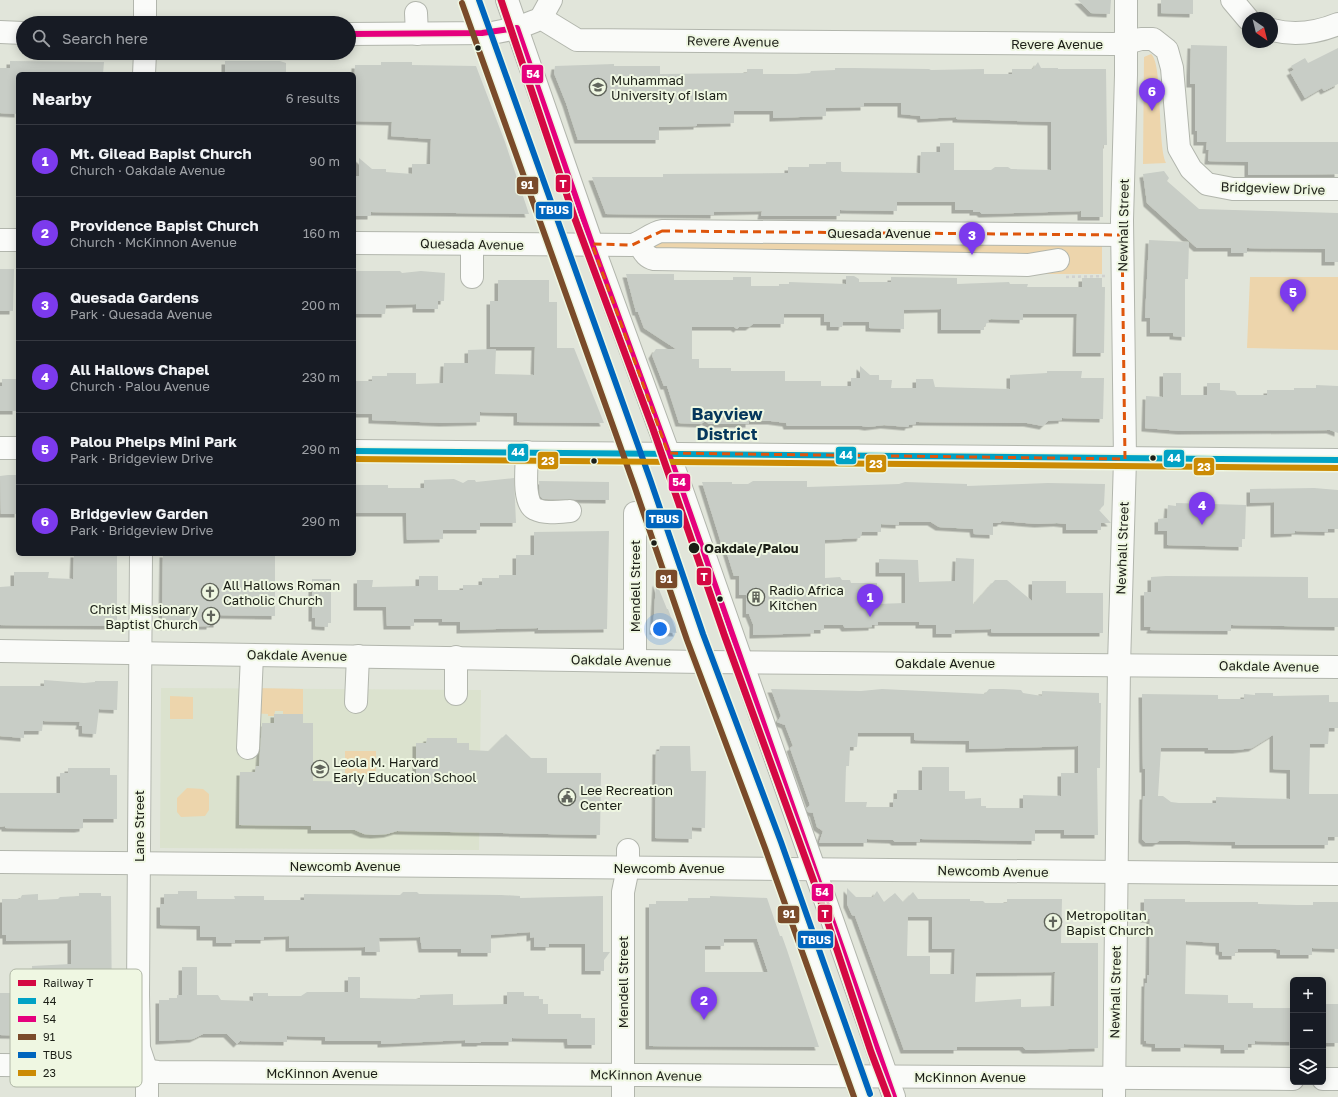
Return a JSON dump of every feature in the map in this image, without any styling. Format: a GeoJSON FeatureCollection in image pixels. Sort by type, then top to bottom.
{"type":"FeatureCollection","features":[{"type":"Feature","properties":{"kind":"street"},"geometry":{"type":"LineString","coordinates":[[145,0],[145,16]]}},
{"type":"Feature","properties":{"kind":"street"},"geometry":{"type":"LineString","coordinates":[[470,0],[704,662],[781,869],[862,1097]]}},
{"type":"Feature","properties":{"kind":"street"},"geometry":{"type":"LineString","coordinates":[[507,0],[894,1097]]}},
{"type":"Feature","properties":{"kind":"street","name":"Newhall Street"},"geometry":{"type":"LineString","coordinates":[[1114,1088],[1119,664],[1125,459],[1122,235],[1126,0]]}},
{"type":"Feature","properties":{"kind":"street"},"geometry":{"type":"LineString","coordinates":[[1232,0],[1242,12]]}},
{"type":"Feature","properties":{"kind":"street","name":"Revere Avenue"},"geometry":{"type":"LineString","coordinates":[[356,34],[482,33],[517,28],[546,9],[577,40],[1126,43]]}},
{"type":"Feature","properties":{"kind":"street"},"geometry":{"type":"LineString","coordinates":[[416,13],[417,34]]}},
{"type":"Feature","properties":{"kind":"street"},"geometry":{"type":"LineString","coordinates":[[1278,31],[1296,34],[1312,32],[1338,24]]}},
{"type":"Feature","properties":{"kind":"street"},"geometry":{"type":"LineString","coordinates":[[0,32],[16,33]]}},
{"type":"Feature","properties":{"kind":"street","name":"Bridgeview Drive"},"geometry":{"type":"LineString","coordinates":[[1126,43],[1141,39],[1153,39],[1167,50],[1172,68],[1179,148],[1191,169],[1207,184],[1233,189],[1338,189]]}},
{"type":"Feature","properties":{"kind":"street"},"geometry":{"type":"LineString","coordinates":[[144,72],[145,60]]}},
{"type":"Feature","properties":{"kind":"street","name":"Quesada Avenue"},"geometry":{"type":"LineString","coordinates":[[356,243],[632,245],[638,243],[651,234],[662,231],[1122,235]]}},
{"type":"Feature","properties":{"kind":"street"},"geometry":{"type":"LineString","coordinates":[[0,240],[16,240]]}},
{"type":"Feature","properties":{"kind":"street"},"geometry":{"type":"LineString","coordinates":[[638,243],[648,258],[654,259],[1028,265],[1059,268]]}},
{"type":"Feature","properties":{"kind":"street"},"geometry":{"type":"LineString","coordinates":[[472,244],[472,277]]}},
{"type":"Feature","properties":{"kind":"street"},"geometry":{"type":"LineString","coordinates":[[0,448],[16,448]]}},
{"type":"Feature","properties":{"kind":"street"},"geometry":{"type":"LineString","coordinates":[[356,451],[1338,460]]}},
{"type":"Feature","properties":{"kind":"street"},"geometry":{"type":"LineString","coordinates":[[527,452],[526,490],[530,504],[534,509],[543,512],[570,512]]}},
{"type":"Feature","properties":{"kind":"street","name":"Mendell Street"},"geometry":{"type":"LineString","coordinates":[[635,513],[635,660]]}},
{"type":"Feature","properties":{"kind":"street","name":"Lane Street"},"geometry":{"type":"LineString","coordinates":[[139,969],[141,556]]}},
{"type":"Feature","properties":{"kind":"street","name":"Oakdale Avenue"},"geometry":{"type":"LineString","coordinates":[[0,651],[704,662],[1119,664],[1338,667]]}},
{"type":"Feature","properties":{"kind":"street"},"geometry":{"type":"LineString","coordinates":[[248,748],[252,655]]}},
{"type":"Feature","properties":{"kind":"street"},"geometry":{"type":"LineString","coordinates":[[356,702],[358,656]]}},
{"type":"Feature","properties":{"kind":"street"},"geometry":{"type":"LineString","coordinates":[[456,657],[456,694]]}},
{"type":"Feature","properties":{"kind":"street","name":"Mendell Street"},"geometry":{"type":"LineString","coordinates":[[624,1097],[623,892],[628,859]]}},
{"type":"Feature","properties":{"kind":"street","name":"Newcomb Avenue"},"geometry":{"type":"LineString","coordinates":[[0,862],[139,864],[628,859],[813,870],[1338,874]]}},
{"type":"Feature","properties":{"kind":"street","name":"Lane Street"},"geometry":{"type":"LineString","coordinates":[[142,1057],[147,1072],[147,1097]]}},
{"type":"Feature","properties":{"kind":"street","name":"McKinnon Avenue"},"geometry":{"type":"LineString","coordinates":[[0,1065],[10,1065]]}},
{"type":"Feature","properties":{"kind":"street","name":"McKinnon Avenue"},"geometry":{"type":"LineString","coordinates":[[142,1071],[887,1077],[1114,1088],[1290,1079]]}},
{"type":"Feature","properties":{"kind":"street"},"geometry":{"type":"LineString","coordinates":[[1326,1079],[1338,1079]]}},
{"type":"Feature","properties":{"kind":"path"},"geometry":{"type":"LineString","coordinates":[[1059,268],[1100,276]]}},
{"type":"Feature","properties":{"kind":"highlighted area"},"geometry":{"type":"Polygon","coordinates":[[[662,231],[1122,235],[1125,459],[668,453],[592,244],[632,245],[662,231]]]}},
{"type":"Feature","properties":{"kind":"shaded area"},"geometry":{"type":"Polygon","coordinates":[[[1151,54],[1155,60],[1157,72],[1163,153],[1166,163],[1143,164],[1144,57],[1151,54]]]}},
{"type":"Feature","properties":{"kind":"shaded area"},"geometry":{"type":"Polygon","coordinates":[[[652,241],[1102,242],[1102,274],[1026,274],[657,253],[651,243],[652,241]]]}},
{"type":"Feature","properties":{"kind":"shaded area"},"geometry":{"type":"Polygon","coordinates":[[[1250,277],[1338,277],[1338,350],[1247,348],[1250,277]]]}},
{"type":"Feature","properties":{"kind":"shaded area","name":"Leola M. Harvard Early Education School"},"geometry":{"type":"Polygon","coordinates":[[[161,688],[481,690],[479,850],[160,848],[161,688]]]}},
{"type":"Feature","properties":{"kind":"shaded area"},"geometry":{"type":"Polygon","coordinates":[[[251,688],[303,689],[303,714],[283,714],[283,711],[275,711],[274,716],[268,716],[268,714],[251,713],[251,688]]]}},
{"type":"Feature","properties":{"kind":"shaded area"},"geometry":{"type":"Polygon","coordinates":[[[170,696],[193,697],[193,719],[170,719],[170,696]]]}},
{"type":"Feature","properties":{"kind":"shaded area"},"geometry":{"type":"Polygon","coordinates":[[[345,751],[376,751],[376,774],[345,775],[345,751]]]}},
{"type":"Feature","properties":{"kind":"shaded area"},"geometry":{"type":"Polygon","coordinates":[[[187,788],[203,789],[209,794],[209,810],[205,816],[181,817],[177,812],[177,798],[187,788]]]}},
{"type":"Feature","properties":{"kind":"building"},"geometry":{"type":"Polygon","coordinates":[[[1078,0],[1111,0],[1110,14],[1091,13],[1078,0]]]}},
{"type":"Feature","properties":{"kind":"building"},"geometry":{"type":"Polygon","coordinates":[[[1161,0],[1193,0],[1193,14],[1161,13],[1161,0]]]}},
{"type":"Feature","properties":{"kind":"building"},"geometry":{"type":"Polygon","coordinates":[[[1191,45],[1227,46],[1226,142],[1338,142],[1338,174],[1248,175],[1248,162],[1208,161],[1209,150],[1206,150],[1207,142],[1197,142],[1197,131],[1195,131],[1195,84],[1190,84],[1191,45]]]}},
{"type":"Feature","properties":{"kind":"building"},"geometry":{"type":"Polygon","coordinates":[[[1338,48],[1338,84],[1324,91],[1322,88],[1305,98],[1290,72],[1294,70],[1291,66],[1305,58],[1308,63],[1338,48]]]}},
{"type":"Feature","properties":{"kind":"building"},"geometry":{"type":"Polygon","coordinates":[[[10,61],[104,62],[103,72],[16,72],[16,114],[0,113],[0,68],[10,68],[10,61]]]}},
{"type":"Feature","properties":{"kind":"building"},"geometry":{"type":"Polygon","coordinates":[[[225,61],[280,61],[286,63],[286,72],[225,72],[225,61]]]}},
{"type":"Feature","properties":{"kind":"building"},"geometry":{"type":"Polygon","coordinates":[[[381,62],[412,62],[412,65],[476,66],[505,142],[529,214],[371,212],[371,216],[356,216],[356,176],[359,176],[359,158],[372,169],[386,169],[386,172],[412,174],[412,164],[430,164],[431,139],[391,136],[392,122],[356,121],[355,65],[381,65],[381,62]]]}},
{"type":"Feature","properties":{"kind":"building"},"geometry":{"type":"Polygon","coordinates":[[[1038,62],[1041,68],[1106,69],[1107,145],[1103,145],[1103,217],[1081,217],[1081,211],[982,214],[980,212],[973,212],[973,210],[955,210],[955,202],[897,202],[897,211],[840,210],[840,216],[761,216],[762,211],[714,212],[714,215],[606,214],[592,177],[663,177],[663,174],[788,173],[788,167],[809,167],[809,164],[826,164],[826,162],[841,162],[841,171],[843,172],[920,173],[921,152],[940,152],[940,143],[954,143],[954,170],[991,170],[995,167],[1008,167],[1011,169],[1051,170],[1051,122],[956,119],[956,117],[921,119],[920,116],[901,114],[901,103],[864,103],[864,107],[826,108],[826,116],[773,118],[773,111],[734,111],[734,123],[659,127],[659,140],[578,140],[554,73],[555,66],[614,64],[614,66],[660,66],[660,74],[747,73],[747,69],[763,69],[763,74],[796,74],[810,73],[811,71],[835,70],[835,68],[853,68],[931,70],[984,69],[984,74],[1012,74],[1012,69],[1033,69],[1038,62]]]}},
{"type":"Feature","properties":{"kind":"building"},"geometry":{"type":"Polygon","coordinates":[[[1164,171],[1169,178],[1167,181],[1199,209],[1338,213],[1338,262],[1325,262],[1325,249],[1247,248],[1247,253],[1231,253],[1231,248],[1197,248],[1147,203],[1143,174],[1164,171]]]}},
{"type":"Feature","properties":{"kind":"building"},"geometry":{"type":"Polygon","coordinates":[[[1149,240],[1189,242],[1188,279],[1185,279],[1185,337],[1173,336],[1173,333],[1150,333],[1150,318],[1145,318],[1149,240]]]}},
{"type":"Feature","properties":{"kind":"building"},"geometry":{"type":"Polygon","coordinates":[[[0,269],[14,269],[13,311],[0,311],[0,269]]]}},
{"type":"Feature","properties":{"kind":"building"},"geometry":{"type":"Polygon","coordinates":[[[356,271],[400,271],[402,273],[421,271],[445,273],[444,301],[438,301],[438,309],[416,309],[416,304],[386,305],[385,314],[356,314],[356,271]]]}},
{"type":"Feature","properties":{"kind":"building"},"geometry":{"type":"Polygon","coordinates":[[[626,274],[674,274],[674,280],[733,280],[733,277],[751,277],[751,286],[779,286],[779,284],[789,284],[789,282],[846,284],[846,276],[854,276],[859,279],[859,282],[891,282],[891,277],[957,278],[957,284],[1009,282],[1010,284],[1028,284],[1027,287],[1082,287],[1082,278],[1102,278],[1102,287],[1105,287],[1104,353],[1076,353],[1077,314],[1023,314],[1023,320],[988,320],[989,323],[986,323],[984,330],[941,330],[941,309],[904,310],[904,329],[869,328],[869,322],[843,322],[842,327],[830,327],[830,322],[824,322],[824,314],[784,314],[784,324],[753,324],[749,327],[739,327],[737,329],[734,327],[692,327],[692,359],[699,359],[699,368],[731,368],[731,371],[785,371],[785,381],[821,381],[821,386],[851,386],[851,378],[860,378],[860,366],[870,375],[879,375],[879,380],[892,380],[891,388],[916,388],[916,379],[933,379],[935,387],[1010,389],[1010,375],[1047,373],[1047,371],[1082,371],[1081,378],[1104,378],[1103,419],[1062,418],[1062,420],[1048,421],[1043,426],[1027,423],[916,422],[916,424],[909,425],[908,427],[884,425],[868,427],[787,426],[786,423],[771,421],[749,421],[749,424],[709,424],[705,421],[701,424],[679,423],[667,386],[664,386],[652,355],[656,349],[676,349],[644,328],[638,312],[636,312],[626,274]]]}},
{"type":"Feature","properties":{"kind":"building"},"geometry":{"type":"Polygon","coordinates":[[[498,280],[549,280],[549,302],[557,302],[557,348],[574,348],[604,423],[517,422],[517,413],[480,412],[480,422],[443,423],[372,420],[372,414],[356,414],[356,381],[372,381],[372,376],[387,376],[387,373],[416,373],[416,384],[443,383],[444,363],[468,363],[468,350],[496,349],[495,374],[534,375],[535,347],[490,347],[490,301],[498,301],[498,280]]]}},
{"type":"Feature","properties":{"kind":"building"},"geometry":{"type":"Polygon","coordinates":[[[1163,373],[1181,373],[1181,395],[1207,395],[1207,383],[1220,383],[1220,390],[1235,391],[1237,395],[1267,395],[1267,390],[1316,388],[1316,385],[1338,386],[1338,433],[1330,430],[1181,431],[1145,428],[1146,396],[1163,397],[1163,373]]]}},
{"type":"Feature","properties":{"kind":"building"},"geometry":{"type":"Polygon","coordinates":[[[2,379],[16,379],[16,411],[0,411],[0,386],[2,386],[2,379]]]}},
{"type":"Feature","properties":{"kind":"building"},"geometry":{"type":"Polygon","coordinates":[[[16,475],[16,514],[1,514],[0,476],[16,475]]]}},
{"type":"Feature","properties":{"kind":"building"},"geometry":{"type":"Polygon","coordinates":[[[514,478],[516,523],[480,523],[480,530],[443,530],[443,539],[407,540],[406,513],[356,513],[356,485],[388,485],[388,488],[424,488],[424,480],[454,479],[463,483],[468,480],[475,480],[476,482],[514,478]]]}},
{"type":"Feature","properties":{"kind":"building"},"geometry":{"type":"Polygon","coordinates":[[[539,481],[609,482],[609,500],[543,499],[540,496],[539,481]]]}},
{"type":"Feature","properties":{"kind":"building"},"geometry":{"type":"Polygon","coordinates":[[[753,481],[807,481],[807,487],[899,484],[905,482],[967,484],[967,486],[1048,483],[1105,484],[1104,505],[1099,510],[1111,523],[1101,523],[1101,530],[1066,530],[1066,524],[1038,524],[1002,521],[1000,523],[993,523],[993,535],[974,534],[973,529],[939,527],[931,522],[899,522],[899,525],[881,524],[881,532],[862,532],[860,538],[825,540],[825,578],[840,577],[842,580],[850,580],[851,583],[877,583],[877,604],[905,603],[905,573],[879,573],[879,559],[918,560],[919,582],[955,581],[956,558],[974,559],[973,605],[995,580],[1007,580],[1032,601],[1032,581],[1066,581],[1066,593],[1103,593],[1103,633],[994,633],[991,632],[991,629],[955,630],[955,634],[936,634],[936,625],[919,625],[919,622],[878,622],[878,625],[872,625],[872,627],[845,628],[843,625],[824,625],[824,630],[814,630],[814,633],[753,635],[753,624],[749,614],[746,614],[746,595],[739,595],[739,576],[734,576],[725,547],[722,546],[702,482],[732,482],[732,484],[748,484],[753,481]]]}},
{"type":"Feature","properties":{"kind":"building"},"geometry":{"type":"Polygon","coordinates":[[[1314,488],[1338,490],[1338,529],[1328,529],[1328,532],[1295,531],[1295,533],[1274,534],[1274,502],[1250,503],[1250,489],[1314,488]]]}},
{"type":"Feature","properties":{"kind":"building"},"geometry":{"type":"Polygon","coordinates":[[[1176,503],[1246,505],[1245,539],[1242,539],[1242,547],[1167,545],[1167,531],[1158,531],[1158,519],[1167,518],[1168,505],[1176,506],[1176,503]]]}},
{"type":"Feature","properties":{"kind":"building"},"geometry":{"type":"Polygon","coordinates":[[[609,531],[607,629],[538,630],[538,628],[460,630],[460,622],[442,622],[442,619],[414,619],[414,626],[387,626],[386,607],[357,607],[357,580],[373,580],[372,587],[419,586],[419,576],[438,576],[438,590],[463,590],[463,585],[482,585],[482,578],[499,578],[499,575],[516,575],[516,555],[534,555],[534,532],[609,531]]]}},
{"type":"Feature","properties":{"kind":"building"},"geometry":{"type":"Polygon","coordinates":[[[74,556],[117,556],[117,626],[0,625],[0,587],[14,586],[14,572],[49,572],[48,578],[73,579],[74,556]]]}},
{"type":"Feature","properties":{"kind":"building"},"geometry":{"type":"Polygon","coordinates":[[[163,556],[275,556],[275,616],[217,615],[217,624],[210,624],[210,626],[162,627],[163,556]]]}},
{"type":"Feature","properties":{"kind":"building"},"geometry":{"type":"Polygon","coordinates":[[[1151,577],[1308,577],[1308,598],[1338,598],[1338,627],[1231,625],[1231,631],[1150,630],[1151,627],[1144,627],[1144,592],[1151,592],[1151,577]]]}},
{"type":"Feature","properties":{"kind":"building"},"geometry":{"type":"Polygon","coordinates":[[[312,579],[331,579],[331,623],[328,623],[328,627],[315,626],[315,618],[312,618],[312,579]]]}},
{"type":"Feature","properties":{"kind":"building"},"geometry":{"type":"Polygon","coordinates":[[[656,582],[668,609],[677,633],[653,631],[656,582]]]}},
{"type":"Feature","properties":{"kind":"building"},"geometry":{"type":"Polygon","coordinates":[[[44,680],[84,683],[95,681],[118,681],[117,710],[99,709],[96,734],[82,733],[82,726],[79,726],[80,722],[43,721],[42,731],[24,731],[24,738],[0,736],[0,686],[44,686],[44,680]]]}},
{"type":"Feature","properties":{"kind":"building"},"geometry":{"type":"Polygon","coordinates":[[[771,689],[861,691],[882,689],[985,694],[989,689],[1003,689],[1021,690],[1023,693],[1042,696],[1042,691],[1099,693],[1099,703],[1101,703],[1100,768],[1097,768],[1098,835],[1064,835],[1064,830],[1035,830],[1035,841],[920,839],[920,842],[895,842],[893,840],[867,839],[867,843],[819,843],[823,831],[817,827],[813,813],[808,812],[806,809],[810,805],[790,748],[793,746],[785,725],[777,722],[781,716],[771,689]],[[858,733],[857,747],[850,747],[849,766],[846,766],[845,802],[867,802],[866,807],[893,807],[893,799],[897,799],[897,790],[922,790],[922,767],[949,767],[949,791],[965,791],[965,799],[981,798],[981,806],[986,806],[986,808],[1023,808],[1023,795],[1061,796],[1061,773],[1078,773],[1078,746],[969,749],[969,741],[914,740],[914,733],[858,733]]]}},
{"type":"Feature","properties":{"kind":"building"},"geometry":{"type":"Polygon","coordinates":[[[1255,693],[1273,693],[1273,696],[1329,695],[1329,702],[1338,702],[1338,728],[1329,728],[1328,744],[1310,744],[1309,794],[1338,794],[1338,837],[1328,837],[1328,845],[1235,845],[1235,842],[1189,841],[1159,841],[1156,843],[1146,843],[1142,839],[1145,769],[1143,769],[1142,694],[1218,695],[1218,699],[1244,699],[1244,694],[1255,695],[1255,693]],[[1273,735],[1252,748],[1236,750],[1208,750],[1208,748],[1161,748],[1158,796],[1163,796],[1171,802],[1179,803],[1216,803],[1216,797],[1290,799],[1290,770],[1273,769],[1273,735]]]}},
{"type":"Feature","properties":{"kind":"building","name":"Leola M. Harvard Early Education School"},"geometry":{"type":"Polygon","coordinates":[[[274,714],[303,714],[303,723],[313,723],[313,781],[389,782],[389,778],[416,778],[416,743],[426,743],[427,738],[457,738],[457,743],[469,743],[469,750],[489,751],[506,734],[531,758],[547,758],[547,773],[601,773],[600,835],[397,831],[387,834],[374,835],[364,834],[355,830],[311,830],[311,826],[239,825],[240,772],[255,772],[256,766],[259,766],[262,723],[274,723],[274,714]]]}},
{"type":"Feature","properties":{"kind":"building"},"geometry":{"type":"Polygon","coordinates":[[[660,746],[690,746],[691,771],[706,771],[705,828],[692,827],[692,839],[655,838],[656,751],[659,751],[660,746]]]}},
{"type":"Feature","properties":{"kind":"building"},"geometry":{"type":"Polygon","coordinates":[[[68,768],[110,768],[110,775],[117,775],[117,819],[83,819],[83,828],[78,829],[0,827],[0,793],[60,793],[60,773],[68,773],[68,768]]]}},
{"type":"Feature","properties":{"kind":"building"},"geometry":{"type":"Polygon","coordinates":[[[847,888],[856,897],[873,897],[877,891],[884,902],[895,893],[903,902],[913,892],[918,899],[970,899],[970,901],[983,901],[985,903],[1007,903],[1007,899],[1062,899],[1061,943],[1098,943],[1098,1048],[1026,1050],[1023,1047],[957,1047],[957,1050],[904,1050],[855,916],[852,915],[847,904],[847,888]],[[908,917],[907,956],[930,956],[930,974],[954,974],[955,949],[932,949],[932,917],[908,917]],[[1055,972],[976,973],[975,1002],[1021,999],[1021,1007],[1054,1006],[1055,972]]]}},
{"type":"Feature","properties":{"kind":"building"},"geometry":{"type":"Polygon","coordinates":[[[178,891],[197,891],[197,899],[235,899],[234,896],[264,896],[264,900],[304,900],[304,894],[400,895],[403,892],[417,892],[419,894],[501,895],[520,896],[520,898],[603,896],[603,952],[610,952],[604,960],[604,971],[585,971],[585,944],[549,944],[549,947],[534,947],[534,937],[530,938],[530,932],[491,935],[491,953],[461,953],[461,949],[422,949],[420,937],[379,938],[380,952],[365,952],[365,947],[289,948],[289,936],[264,937],[264,940],[235,940],[235,943],[216,943],[216,937],[200,937],[200,926],[160,925],[160,904],[164,904],[164,894],[178,894],[178,891]]]}},
{"type":"Feature","properties":{"kind":"building"},"geometry":{"type":"Polygon","coordinates":[[[79,893],[101,893],[101,896],[111,896],[112,969],[32,969],[32,966],[71,964],[71,940],[6,941],[6,935],[2,935],[2,899],[20,899],[22,895],[38,894],[38,900],[79,896],[79,893]]]}},
{"type":"Feature","properties":{"kind":"building"},"geometry":{"type":"Polygon","coordinates":[[[710,896],[767,898],[780,936],[782,936],[787,950],[819,1047],[649,1046],[649,904],[656,904],[656,901],[688,901],[688,898],[710,898],[710,896]],[[724,939],[724,946],[705,946],[705,972],[768,972],[757,939],[724,939]]]}},
{"type":"Feature","properties":{"kind":"building"},"geometry":{"type":"Polygon","coordinates":[[[1144,899],[1185,899],[1185,902],[1258,902],[1258,904],[1297,905],[1313,905],[1313,902],[1338,902],[1338,949],[1312,948],[1312,955],[1280,955],[1280,950],[1276,949],[1238,949],[1238,952],[1235,952],[1235,956],[1222,956],[1222,952],[1219,951],[1219,943],[1186,941],[1185,994],[1228,995],[1228,1003],[1253,1003],[1253,1008],[1290,1008],[1290,1042],[1255,1041],[1255,1044],[1248,1044],[1248,1050],[1224,1050],[1224,1045],[1184,1044],[1184,1048],[1155,1048],[1155,1044],[1146,1043],[1146,1041],[1144,1041],[1145,983],[1147,983],[1147,975],[1149,975],[1150,919],[1144,919],[1144,899]]]}},
{"type":"Feature","properties":{"kind":"building"},"geometry":{"type":"Polygon","coordinates":[[[182,967],[197,967],[197,995],[218,995],[221,1000],[253,1001],[253,993],[268,993],[268,996],[301,996],[307,992],[348,992],[348,977],[360,977],[360,998],[420,999],[420,995],[453,994],[453,1005],[507,1004],[507,992],[524,992],[524,996],[539,996],[539,999],[543,999],[543,1004],[548,1004],[548,1014],[581,1014],[581,1018],[595,1018],[595,1045],[568,1045],[567,1039],[512,1038],[512,1042],[465,1043],[465,1040],[381,1044],[381,1041],[325,1041],[325,1037],[287,1036],[287,1042],[240,1041],[237,1044],[227,1034],[203,1034],[193,1039],[159,1041],[159,1000],[169,1000],[169,998],[177,998],[177,995],[182,995],[182,967]]]}},
{"type":"Feature","properties":{"kind":"building"},"geometry":{"type":"Polygon","coordinates":[[[0,993],[10,993],[10,1035],[0,1035],[0,993]]]}},
{"type":"Feature","properties":{"kind":"building"},"geometry":{"type":"Polygon","coordinates":[[[1326,1004],[1338,1004],[1338,1043],[1326,1043],[1326,1004]]]}},
{"type":"Feature","properties":{"kind":"rail line","name":"T"},"geometry":{"type":"LineString","coordinates":[[501,0],[575,219],[653,429],[725,637],[818,893],[871,1052],[888,1097]]}},
{"type":"Feature","properties":{"kind":"transit line","name":"TBUS"},"geometry":{"type":"LineString","coordinates":[[479,0],[650,479],[703,634],[781,842],[870,1094]]}},
{"type":"Feature","properties":{"kind":"transit line","name":"91"},"geometry":{"type":"LineString","coordinates":[[462,3],[634,485],[687,640],[765,848],[854,1097]]}},
{"type":"Feature","properties":{"kind":"transit line","name":"54"},"geometry":{"type":"LineString","coordinates":[[356,34],[482,33],[517,28],[592,244],[679,482],[894,1097]]}},
{"type":"Feature","properties":{"kind":"transit line","name":"44"},"geometry":{"type":"LineString","coordinates":[[356,451],[1338,460]]}},
{"type":"Feature","properties":{"kind":"transit line","name":"23"},"geometry":{"type":"LineString","coordinates":[[356,459],[1338,468]]}},
{"type":"Feature","properties":{"kind":"place","name":"Muhammad University of Islam"},"geometry":{"type":"Point","coordinates":[598,87]}},
{"type":"Feature","properties":{"kind":"place","name":"Bridgeview Garden"},"geometry":{"type":"Point","coordinates":[1152,111]}},
{"type":"Feature","properties":{"kind":"place","name":"Quesada Gardens"},"geometry":{"type":"Point","coordinates":[972,255]}},
{"type":"Feature","properties":{"kind":"place","name":"Palou Phelps Mini Park"},"geometry":{"type":"Point","coordinates":[1293,312]}},
{"type":"Feature","properties":{"kind":"place","name":"All Hallows Chapel"},"geometry":{"type":"Point","coordinates":[1202,525]}},
{"type":"Feature","properties":{"kind":"place","name":"Oakdale/Palou"},"geometry":{"type":"Point","coordinates":[694,548]}},
{"type":"Feature","properties":{"kind":"place","name":"All Hallows Roman Catholic Church"},"geometry":{"type":"Point","coordinates":[210,592]}},
{"type":"Feature","properties":{"kind":"place","name":"Radio Africa Kitchen"},"geometry":{"type":"Point","coordinates":[756,597]}},
{"type":"Feature","properties":{"kind":"place","name":"Christ Missionary Baptist Church"},"geometry":{"type":"Point","coordinates":[211,616]}},
{"type":"Feature","properties":{"kind":"place","name":"Mt. Gilead Bapist Church"},"geometry":{"type":"Point","coordinates":[870,617]}},
{"type":"Feature","properties":{"kind":"place","name":"Leola M. Harvard Early Education School"},"geometry":{"type":"Point","coordinates":[320,769]}},
{"type":"Feature","properties":{"kind":"place","name":"Lee Recreation Center"},"geometry":{"type":"Point","coordinates":[567,797]}},
{"type":"Feature","properties":{"kind":"place","name":"Metropolitan Bapist Church"},"geometry":{"type":"Point","coordinates":[1053,922]}},
{"type":"Feature","properties":{"kind":"place","name":"Providence Bapist Church"},"geometry":{"type":"Point","coordinates":[704,1020]}},
{"type":"Feature","properties":{"kind":"district","name":"Bayview District"},"geometry":{"type":"Point","coordinates":[727,424]}}]}
